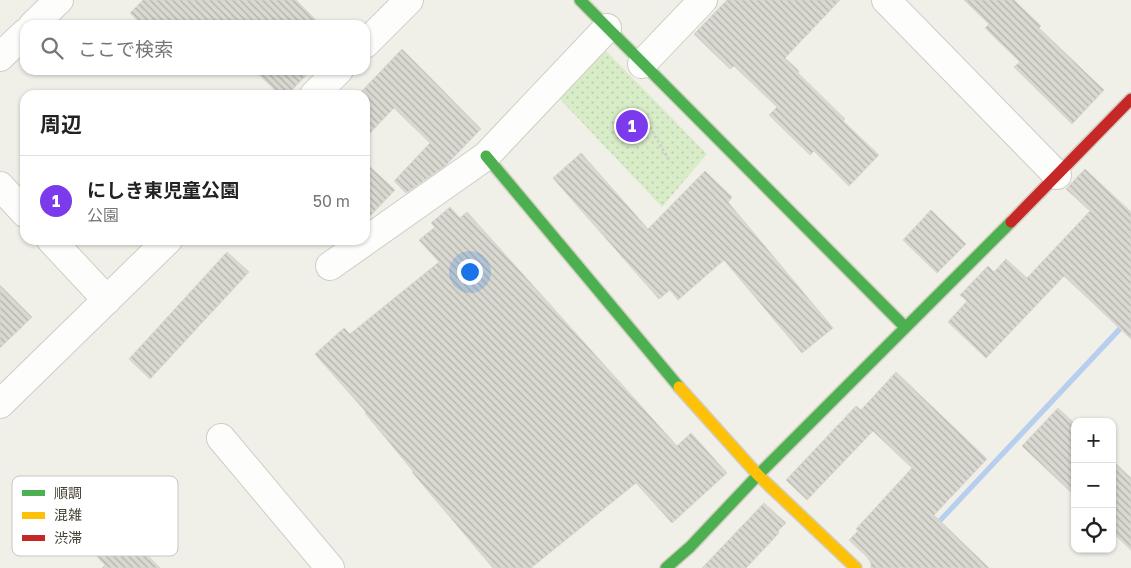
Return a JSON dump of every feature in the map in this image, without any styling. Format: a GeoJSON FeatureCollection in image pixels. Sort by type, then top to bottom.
{"type":"FeatureCollection","features":[{"type":"Feature","properties":{"kind":"street"},"geometry":{"type":"LineString","coordinates":[[38,20],[59,0]]}},
{"type":"Feature","properties":{"kind":"street"},"geometry":{"type":"LineString","coordinates":[[370,39],[409,0]]}},
{"type":"Feature","properties":{"kind":"street"},"geometry":{"type":"LineString","coordinates":[[580,0],[905,327]]}},
{"type":"Feature","properties":{"kind":"street"},"geometry":{"type":"LineString","coordinates":[[642,64],[703,0]]}},
{"type":"Feature","properties":{"kind":"street"},"geometry":{"type":"LineString","coordinates":[[886,0],[1057,175]]}},
{"type":"Feature","properties":{"kind":"street"},"geometry":{"type":"LineString","coordinates":[[370,238],[486,156],[607,28]]}},
{"type":"Feature","properties":{"kind":"street"},"geometry":{"type":"LineString","coordinates":[[0,57],[20,38]]}},
{"type":"Feature","properties":{"kind":"street"},"geometry":{"type":"LineString","coordinates":[[319,90],[334,75]]}},
{"type":"Feature","properties":{"kind":"street"},"geometry":{"type":"LineString","coordinates":[[666,568],[690,547],[758,475],[1131,99]]}},
{"type":"Feature","properties":{"kind":"street"},"geometry":{"type":"LineString","coordinates":[[486,156],[696,406],[758,475],[856,568]]}},
{"type":"Feature","properties":{"kind":"street"},"geometry":{"type":"LineString","coordinates":[[0,186],[20,208]]}},
{"type":"Feature","properties":{"kind":"street"},"geometry":{"type":"LineString","coordinates":[[55,245],[107,300]]}},
{"type":"Feature","properties":{"kind":"street"},"geometry":{"type":"LineString","coordinates":[[0,404],[163,245]]}},
{"type":"Feature","properties":{"kind":"street"},"geometry":{"type":"LineString","coordinates":[[330,266],[360,245]]}},
{"type":"Feature","properties":{"kind":"street"},"geometry":{"type":"LineString","coordinates":[[221,438],[330,568]]}},
{"type":"Feature","properties":{"kind":"green space"},"geometry":{"type":"Polygon","coordinates":[[[606,51],[707,154],[662,207],[558,97],[606,51]]]}},
{"type":"Feature","properties":{"kind":"water"},"geometry":{"type":"Polygon","coordinates":[[[1131,313],[1131,321],[899,568],[892,568],[1131,313]]]}},
{"type":"Feature","properties":{"kind":"building"},"geometry":{"type":"Polygon","coordinates":[[[143,0],[296,0],[316,20],[137,20],[130,13],[143,0]]]}},
{"type":"Feature","properties":{"kind":"building"},"geometry":{"type":"Polygon","coordinates":[[[727,0],[840,0],[785,58],[845,119],[843,121],[879,155],[849,186],[814,151],[810,155],[769,115],[777,107],[734,66],[730,69],[694,34],[727,0]]]}},
{"type":"Feature","properties":{"kind":"building"},"geometry":{"type":"Polygon","coordinates":[[[964,0],[1014,0],[1041,26],[1039,28],[1104,90],[1072,124],[1014,67],[1020,62],[985,28],[989,24],[964,0]]]}},
{"type":"Feature","properties":{"kind":"building"},"geometry":{"type":"Polygon","coordinates":[[[402,49],[481,129],[445,166],[406,193],[394,181],[430,143],[394,108],[370,133],[370,90],[363,90],[402,49]]]}},
{"type":"Feature","properties":{"kind":"building"},"geometry":{"type":"Polygon","coordinates":[[[259,75],[306,75],[292,90],[275,90],[259,75]]]}},
{"type":"Feature","properties":{"kind":"building"},"geometry":{"type":"Polygon","coordinates":[[[581,153],[648,229],[705,171],[732,197],[728,202],[833,328],[802,353],[724,260],[678,300],[670,290],[659,299],[553,178],[581,153]]]}},
{"type":"Feature","properties":{"kind":"building"},"geometry":{"type":"Polygon","coordinates":[[[370,167],[395,190],[370,216],[370,167]]]}},
{"type":"Feature","properties":{"kind":"building"},"geometry":{"type":"Polygon","coordinates":[[[1085,169],[1131,212],[1131,339],[1064,276],[986,358],[948,322],[967,301],[960,295],[988,266],[994,272],[1006,259],[1027,278],[1090,211],[1066,189],[1085,169]]]}},
{"type":"Feature","properties":{"kind":"building"},"geometry":{"type":"Polygon","coordinates":[[[450,207],[460,218],[467,212],[677,446],[691,433],[727,473],[672,523],[636,483],[531,568],[493,568],[412,472],[366,412],[315,354],[344,328],[350,334],[439,262],[419,240],[435,227],[431,223],[450,207]]]}},
{"type":"Feature","properties":{"kind":"building"},"geometry":{"type":"Polygon","coordinates":[[[931,210],[966,244],[937,273],[903,240],[931,210]]]}},
{"type":"Feature","properties":{"kind":"building"},"geometry":{"type":"Polygon","coordinates":[[[227,252],[249,272],[150,379],[129,359],[227,252]]]}},
{"type":"Feature","properties":{"kind":"building"},"geometry":{"type":"Polygon","coordinates":[[[0,285],[32,317],[0,348],[0,285]]]}},
{"type":"Feature","properties":{"kind":"building"},"geometry":{"type":"Polygon","coordinates":[[[896,372],[987,459],[934,515],[989,568],[871,568],[871,563],[867,557],[849,540],[858,531],[856,529],[912,468],[873,431],[807,500],[786,480],[856,406],[861,410],[896,372]]]}},
{"type":"Feature","properties":{"kind":"building"},"geometry":{"type":"Polygon","coordinates":[[[1058,408],[1071,420],[1071,492],[1022,446],[1058,408]]]}},
{"type":"Feature","properties":{"kind":"building"},"geometry":{"type":"Polygon","coordinates":[[[1116,464],[1131,478],[1131,550],[1116,536],[1116,464]]]}},
{"type":"Feature","properties":{"kind":"building"},"geometry":{"type":"Polygon","coordinates":[[[764,503],[786,523],[746,568],[702,568],[764,503]]]}},
{"type":"Feature","properties":{"kind":"building"},"geometry":{"type":"Polygon","coordinates":[[[96,556],[148,556],[160,568],[102,568],[105,565],[96,556]]]}},
{"type":"Feature","properties":{"kind":"traffic: fast"},"geometry":{"type":"LineString","coordinates":[[580,0],[905,327]]}},
{"type":"Feature","properties":{"kind":"traffic: fast"},"geometry":{"type":"LineString","coordinates":[[486,156],[679,387]]}},
{"type":"Feature","properties":{"kind":"traffic: fast"},"geometry":{"type":"LineString","coordinates":[[666,568],[690,547],[758,475],[1011,222]]}},
{"type":"Feature","properties":{"kind":"traffic: slow"},"geometry":{"type":"LineString","coordinates":[[679,387],[758,475],[856,568]]}},
{"type":"Feature","properties":{"kind":"traffic: jam"},"geometry":{"type":"LineString","coordinates":[[1011,222],[1131,99]]}},
{"type":"Feature","properties":{"kind":"place","name":"にしき東児童公園"},"geometry":{"type":"Point","coordinates":[632,126]}}]}
